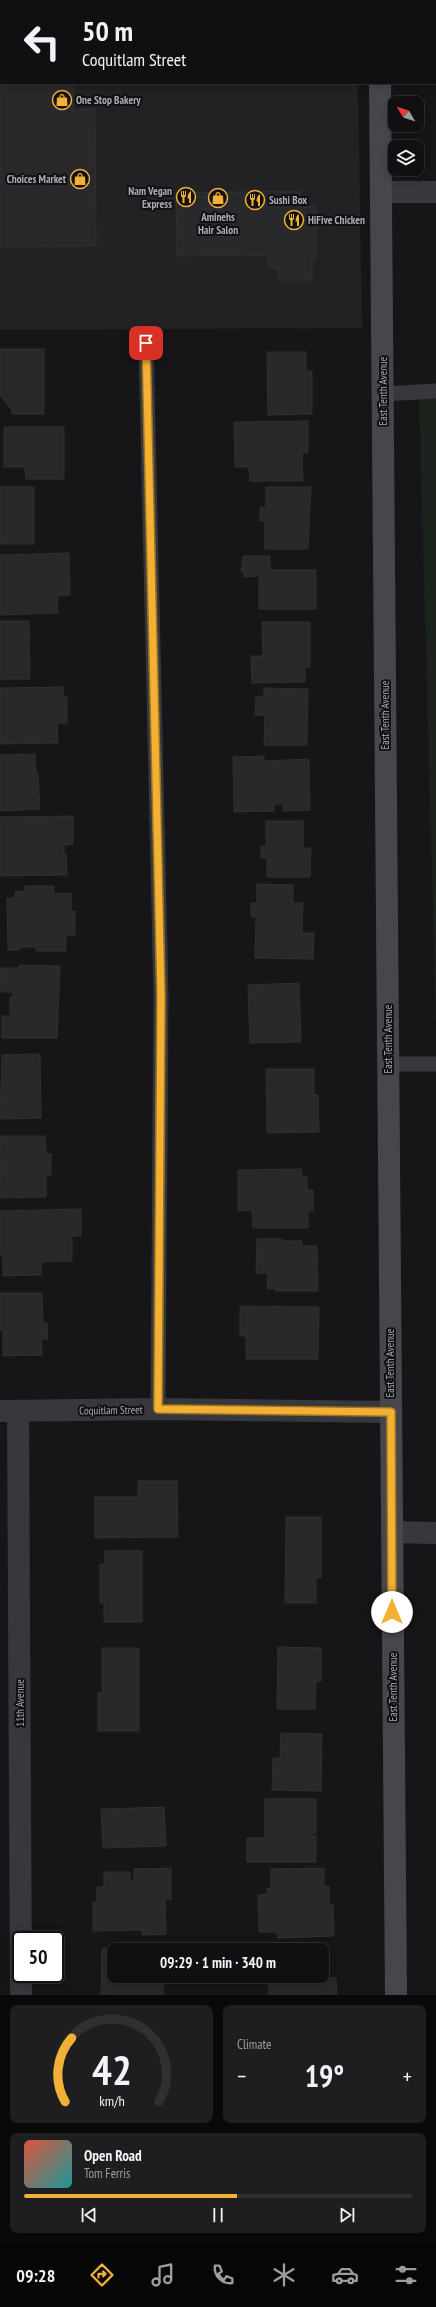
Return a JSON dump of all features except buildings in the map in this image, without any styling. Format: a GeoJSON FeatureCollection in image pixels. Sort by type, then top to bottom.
{"type":"FeatureCollection","features":[{"type":"Feature","properties":{"kind":"main road","name":"East Tenth Avenue"},"geometry":{"type":"LineString","coordinates":[[380,84],[396,1995]]}},
{"type":"Feature","properties":{"kind":"street"},"geometry":{"type":"LineString","coordinates":[[381,192],[436,192]]}},
{"type":"Feature","properties":{"kind":"street","name":"Coquitlam Street"},"geometry":{"type":"LineString","coordinates":[[9,1411],[158,1409],[391,1412]]}},
{"type":"Feature","properties":{"kind":"street","name":"11th Avenue"},"geometry":{"type":"LineString","coordinates":[[9,1411],[21,1995]]}},
{"type":"Feature","properties":{"kind":"street"},"geometry":{"type":"LineString","coordinates":[[392,1532],[436,1533]]}},
{"type":"Feature","properties":{"kind":"lane"},"geometry":{"type":"LineString","coordinates":[[146,343],[161,996],[158,1409]]}},
{"type":"Feature","properties":{"kind":"lane"},"geometry":{"type":"LineString","coordinates":[[383,394],[436,391]]}},
{"type":"Feature","properties":{"kind":"lane"},"geometry":{"type":"LineString","coordinates":[[388,1064],[436,1064]]}},
{"type":"Feature","properties":{"kind":"shaded area"},"geometry":{"type":"Polygon","coordinates":[[[0,84],[358,84],[362,328],[0,330],[0,84]]]}},
{"type":"Feature","properties":{"kind":"shaded area"},"geometry":{"type":"Polygon","coordinates":[[[419,392],[436,392],[436,1024],[419,392]]]}},
{"type":"Feature","properties":{"kind":"place","name":"One Stop Bakery"},"geometry":{"type":"Point","coordinates":[62,100]}},
{"type":"Feature","properties":{"kind":"place","name":"Choices Market"},"geometry":{"type":"Point","coordinates":[80,179]}},
{"type":"Feature","properties":{"kind":"place","name":"Nam Vegan Express"},"geometry":{"type":"Point","coordinates":[186,197]}},
{"type":"Feature","properties":{"kind":"place","name":"Aminehs Hair Salon"},"geometry":{"type":"Point","coordinates":[218,198]}},
{"type":"Feature","properties":{"kind":"place","name":"Sushi Box"},"geometry":{"type":"Point","coordinates":[255,200]}},
{"type":"Feature","properties":{"kind":"place","name":"HiFive Chicken"},"geometry":{"type":"Point","coordinates":[294,220]}},
{"type":"Feature","properties":{"kind":"route"},"geometry":{"type":"LineString","coordinates":[[146,343],[161,996],[158,1409],[391,1412],[392,1612]]}}]}
